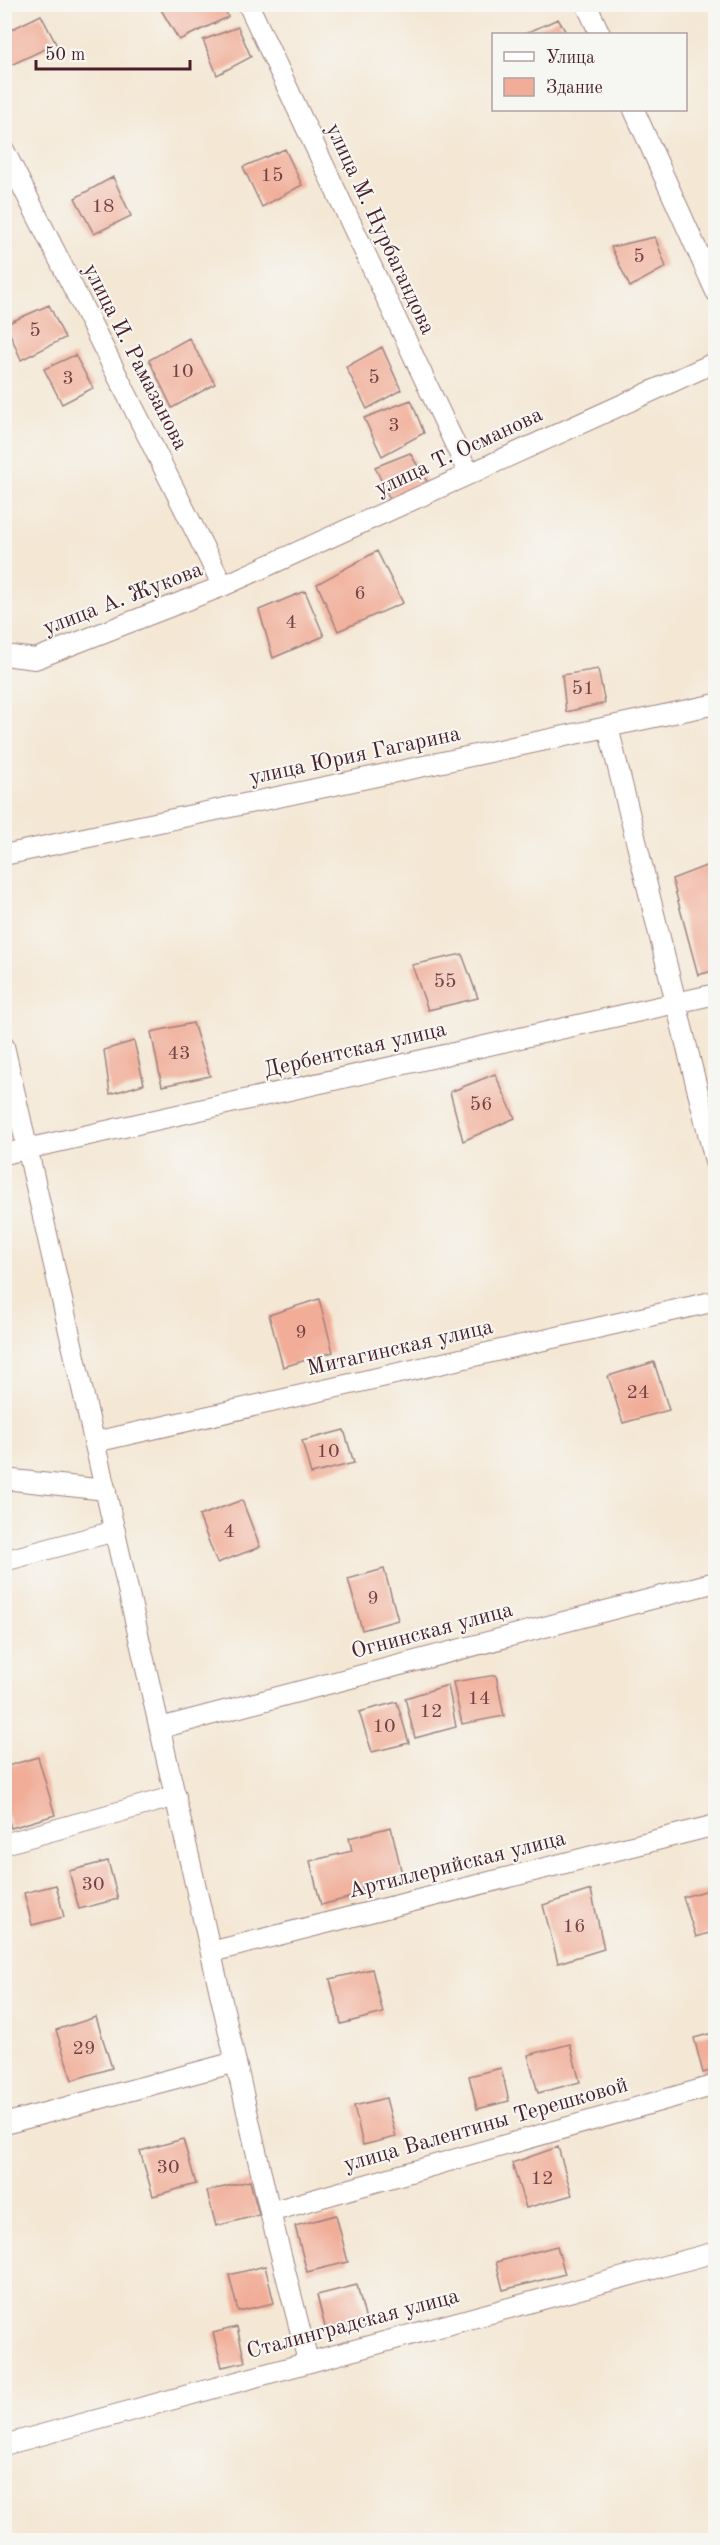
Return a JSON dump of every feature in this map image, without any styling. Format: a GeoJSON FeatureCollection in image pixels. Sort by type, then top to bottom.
{"type":"FeatureCollection","features":[{"type":"Feature","properties":{"kind":"street","name":"улица М. Нурбагандова"},"geometry":{"type":"LineString","coordinates":[[248,4],[469,474]]}},
{"type":"Feature","properties":{"kind":"street"},"geometry":{"type":"LineString","coordinates":[[586,4],[600,33]]}},
{"type":"Feature","properties":{"kind":"street"},"geometry":{"type":"LineString","coordinates":[[634,111],[716,292]]}},
{"type":"Feature","properties":{"kind":"street","name":"улица И. Рамазанова"},"geometry":{"type":"LineString","coordinates":[[4,150],[223,586]]}},
{"type":"Feature","properties":{"kind":"street","name":"улица Т. Османова"},"geometry":{"type":"LineString","coordinates":[[223,586],[716,362]]}},
{"type":"Feature","properties":{"kind":"street","name":"улица А. Жукова"},"geometry":{"type":"LineString","coordinates":[[4,655],[35,659],[223,586]]}},
{"type":"Feature","properties":{"kind":"street","name":"улица Юрия Гагарина"},"geometry":{"type":"LineString","coordinates":[[4,855],[716,704]]}},
{"type":"Feature","properties":{"kind":"street"},"geometry":{"type":"LineString","coordinates":[[608,727],[716,1165]]}},
{"type":"Feature","properties":{"kind":"street","name":"Дербентская улица"},"geometry":{"type":"LineString","coordinates":[[4,1154],[716,994]]}},
{"type":"Feature","properties":{"kind":"street"},"geometry":{"type":"LineString","coordinates":[[4,1046],[270,2212],[308,2361]]}},
{"type":"Feature","properties":{"kind":"street","name":"Митагинская улица"},"geometry":{"type":"LineString","coordinates":[[95,1442],[716,1301]]}},
{"type":"Feature","properties":{"kind":"street"},"geometry":{"type":"LineString","coordinates":[[4,1479],[106,1490]]}},
{"type":"Feature","properties":{"kind":"street"},"geometry":{"type":"LineString","coordinates":[[4,1561],[115,1531]]}},
{"type":"Feature","properties":{"kind":"street","name":"Огнинская улица"},"geometry":{"type":"LineString","coordinates":[[160,1728],[716,1582]]}},
{"type":"Feature","properties":{"kind":"street"},"geometry":{"type":"LineString","coordinates":[[4,1844],[176,1796]]}},
{"type":"Feature","properties":{"kind":"street","name":"Артиллерийская улица"},"geometry":{"type":"LineString","coordinates":[[211,1952],[716,1825]]}},
{"type":"Feature","properties":{"kind":"street"},"geometry":{"type":"LineString","coordinates":[[4,2124],[236,2062]]}},
{"type":"Feature","properties":{"kind":"street","name":"улица Валентины Терешковой"},"geometry":{"type":"LineString","coordinates":[[270,2212],[716,2085]]}},
{"type":"Feature","properties":{"kind":"street","name":"Сталинградская улица"},"geometry":{"type":"LineString","coordinates":[[4,2445],[716,2252]]}},
{"type":"Feature","properties":{"kind":"building"},"geometry":{"type":"Polygon","coordinates":[[[168,4],[223,4],[228,17],[179,40],[160,8],[168,4]]]}},
{"type":"Feature","properties":{"kind":"building"},"geometry":{"type":"Polygon","coordinates":[[[41,15],[56,44],[11,65],[4,52],[4,33],[41,15]]]}},
{"type":"Feature","properties":{"kind":"building"},"geometry":{"type":"Polygon","coordinates":[[[558,19],[566,33],[526,33],[558,19]]]}},
{"type":"Feature","properties":{"kind":"building"},"geometry":{"type":"Polygon","coordinates":[[[238,27],[251,57],[217,75],[203,40],[238,27]]]}},
{"type":"Feature","properties":{"kind":"building"},"geometry":{"type":"Polygon","coordinates":[[[285,149],[302,185],[262,207],[243,167],[285,149]]]}},
{"type":"Feature","properties":{"kind":"building"},"geometry":{"type":"Polygon","coordinates":[[[113,177],[131,216],[94,234],[75,198],[113,177]]]}},
{"type":"Feature","properties":{"kind":"building"},"geometry":{"type":"Polygon","coordinates":[[[655,237],[666,267],[630,287],[611,247],[655,237]]]}},
{"type":"Feature","properties":{"kind":"building"},"geometry":{"type":"Polygon","coordinates":[[[49,305],[65,338],[21,360],[6,324],[49,305]]]}},
{"type":"Feature","properties":{"kind":"building"},"geometry":{"type":"Polygon","coordinates":[[[189,338],[215,384],[172,408],[149,360],[189,338]]]}},
{"type":"Feature","properties":{"kind":"building"},"geometry":{"type":"Polygon","coordinates":[[[382,347],[401,390],[367,409],[346,367],[382,347]]]}},
{"type":"Feature","properties":{"kind":"building"},"geometry":{"type":"Polygon","coordinates":[[[75,355],[93,388],[62,404],[44,369],[75,355]]]}},
{"type":"Feature","properties":{"kind":"building"},"geometry":{"type":"Polygon","coordinates":[[[411,400],[424,433],[382,456],[364,418],[411,400]]]}},
{"type":"Feature","properties":{"kind":"building"},"geometry":{"type":"Polygon","coordinates":[[[410,453],[428,483],[391,502],[375,467],[410,453]]]}},
{"type":"Feature","properties":{"kind":"building"},"geometry":{"type":"Polygon","coordinates":[[[377,551],[403,603],[338,631],[317,584],[377,551]]]}},
{"type":"Feature","properties":{"kind":"building"},"geometry":{"type":"Polygon","coordinates":[[[305,591],[324,636],[273,658],[259,610],[305,591]]]}},
{"type":"Feature","properties":{"kind":"building"},"geometry":{"type":"Polygon","coordinates":[[[598,669],[605,703],[566,712],[562,675],[598,669]]]}},
{"type":"Feature","properties":{"kind":"building"},"geometry":{"type":"Polygon","coordinates":[[[716,862],[716,970],[698,975],[672,879],[716,862]]]}},
{"type":"Feature","properties":{"kind":"building"},"geometry":{"type":"Polygon","coordinates":[[[462,954],[478,998],[428,1010],[412,965],[462,954]]]}},
{"type":"Feature","properties":{"kind":"building"},"geometry":{"type":"Polygon","coordinates":[[[193,1023],[210,1076],[162,1086],[151,1032],[193,1023]]]}},
{"type":"Feature","properties":{"kind":"building"},"geometry":{"type":"Polygon","coordinates":[[[134,1041],[144,1084],[110,1094],[104,1050],[134,1041]]]}},
{"type":"Feature","properties":{"kind":"building"},"geometry":{"type":"Polygon","coordinates":[[[495,1074],[515,1118],[463,1141],[450,1092],[495,1074]]]}},
{"type":"Feature","properties":{"kind":"building"},"geometry":{"type":"Polygon","coordinates":[[[319,1299],[333,1352],[283,1367],[269,1315],[319,1299]]]}},
{"type":"Feature","properties":{"kind":"building"},"geometry":{"type":"Polygon","coordinates":[[[654,1362],[669,1410],[623,1423],[608,1376],[654,1362]]]}},
{"type":"Feature","properties":{"kind":"building"},"geometry":{"type":"Polygon","coordinates":[[[344,1430],[354,1463],[311,1474],[302,1441],[344,1430]]]}},
{"type":"Feature","properties":{"kind":"building"},"geometry":{"type":"Polygon","coordinates":[[[242,1500],[260,1547],[217,1563],[199,1516],[242,1500]]]}},
{"type":"Feature","properties":{"kind":"building"},"geometry":{"type":"Polygon","coordinates":[[[384,1569],[398,1620],[362,1630],[348,1579],[384,1569]]]}},
{"type":"Feature","properties":{"kind":"building"},"geometry":{"type":"Polygon","coordinates":[[[4,1620],[9,1633],[4,1634],[4,1620]]]}},
{"type":"Feature","properties":{"kind":"building"},"geometry":{"type":"Polygon","coordinates":[[[496,1675],[504,1716],[462,1724],[453,1682],[496,1675]]]}},
{"type":"Feature","properties":{"kind":"building"},"geometry":{"type":"Polygon","coordinates":[[[448,1685],[456,1727],[415,1738],[405,1698],[448,1685]]]}},
{"type":"Feature","properties":{"kind":"building"},"geometry":{"type":"Polygon","coordinates":[[[397,1702],[409,1743],[372,1752],[359,1712],[397,1702]]]}},
{"type":"Feature","properties":{"kind":"building"},"geometry":{"type":"Polygon","coordinates":[[[38,1757],[55,1815],[11,1828],[4,1804],[4,1767],[38,1757]]]}},
{"type":"Feature","properties":{"kind":"building"},"geometry":{"type":"Polygon","coordinates":[[[391,1827],[402,1874],[361,1885],[363,1894],[321,1905],[310,1861],[352,1851],[349,1838],[391,1827]]]}},
{"type":"Feature","properties":{"kind":"building"},"geometry":{"type":"Polygon","coordinates":[[[108,1861],[118,1899],[79,1909],[69,1871],[108,1861]]]}},
{"type":"Feature","properties":{"kind":"building"},"geometry":{"type":"Polygon","coordinates":[[[56,1885],[64,1917],[32,1925],[24,1893],[56,1885]]]}},
{"type":"Feature","properties":{"kind":"building"},"geometry":{"type":"Polygon","coordinates":[[[716,1888],[716,1931],[696,1937],[683,1897],[716,1888]]]}},
{"type":"Feature","properties":{"kind":"building"},"geometry":{"type":"Polygon","coordinates":[[[591,1890],[604,1949],[558,1963],[543,1905],[591,1890]]]}},
{"type":"Feature","properties":{"kind":"building"},"geometry":{"type":"Polygon","coordinates":[[[372,1969],[383,2013],[341,2024],[330,1979],[372,1969]]]}},
{"type":"Feature","properties":{"kind":"building"},"geometry":{"type":"Polygon","coordinates":[[[96,2017],[112,2068],[72,2080],[56,2030],[96,2017]]]}},
{"type":"Feature","properties":{"kind":"building"},"geometry":{"type":"Polygon","coordinates":[[[716,2032],[716,2069],[703,2073],[694,2038],[716,2032]]]}},
{"type":"Feature","properties":{"kind":"building"},"geometry":{"type":"Polygon","coordinates":[[[570,2044],[580,2082],[538,2093],[528,2055],[570,2044]]]}},
{"type":"Feature","properties":{"kind":"building"},"geometry":{"type":"Polygon","coordinates":[[[501,2068],[509,2101],[477,2109],[469,2076],[501,2068]]]}},
{"type":"Feature","properties":{"kind":"building"},"geometry":{"type":"Polygon","coordinates":[[[386,2098],[396,2137],[363,2145],[354,2106],[386,2098]]]}},
{"type":"Feature","properties":{"kind":"building"},"geometry":{"type":"Polygon","coordinates":[[[183,2139],[196,2184],[153,2196],[140,2151],[183,2139]]]}},
{"type":"Feature","properties":{"kind":"building"},"geometry":{"type":"Polygon","coordinates":[[[558,2147],[572,2195],[526,2208],[512,2163],[558,2147]]]}},
{"type":"Feature","properties":{"kind":"building"},"geometry":{"type":"Polygon","coordinates":[[[250,2181],[259,2215],[216,2226],[207,2191],[250,2181]]]}},
{"type":"Feature","properties":{"kind":"building"},"geometry":{"type":"Polygon","coordinates":[[[336,2215],[348,2262],[307,2272],[295,2226],[336,2215]]]}},
{"type":"Feature","properties":{"kind":"building"},"geometry":{"type":"Polygon","coordinates":[[[557,2246],[565,2274],[503,2290],[496,2262],[557,2246]]]}},
{"type":"Feature","properties":{"kind":"building"},"geometry":{"type":"Polygon","coordinates":[[[265,2266],[274,2303],[238,2311],[229,2275],[265,2266]]]}},
{"type":"Feature","properties":{"kind":"building"},"geometry":{"type":"Polygon","coordinates":[[[357,2285],[367,2325],[327,2335],[317,2295],[357,2285]]]}},
{"type":"Feature","properties":{"kind":"building"},"geometry":{"type":"Polygon","coordinates":[[[237,2327],[245,2362],[222,2367],[213,2333],[237,2327]]]}}]}
